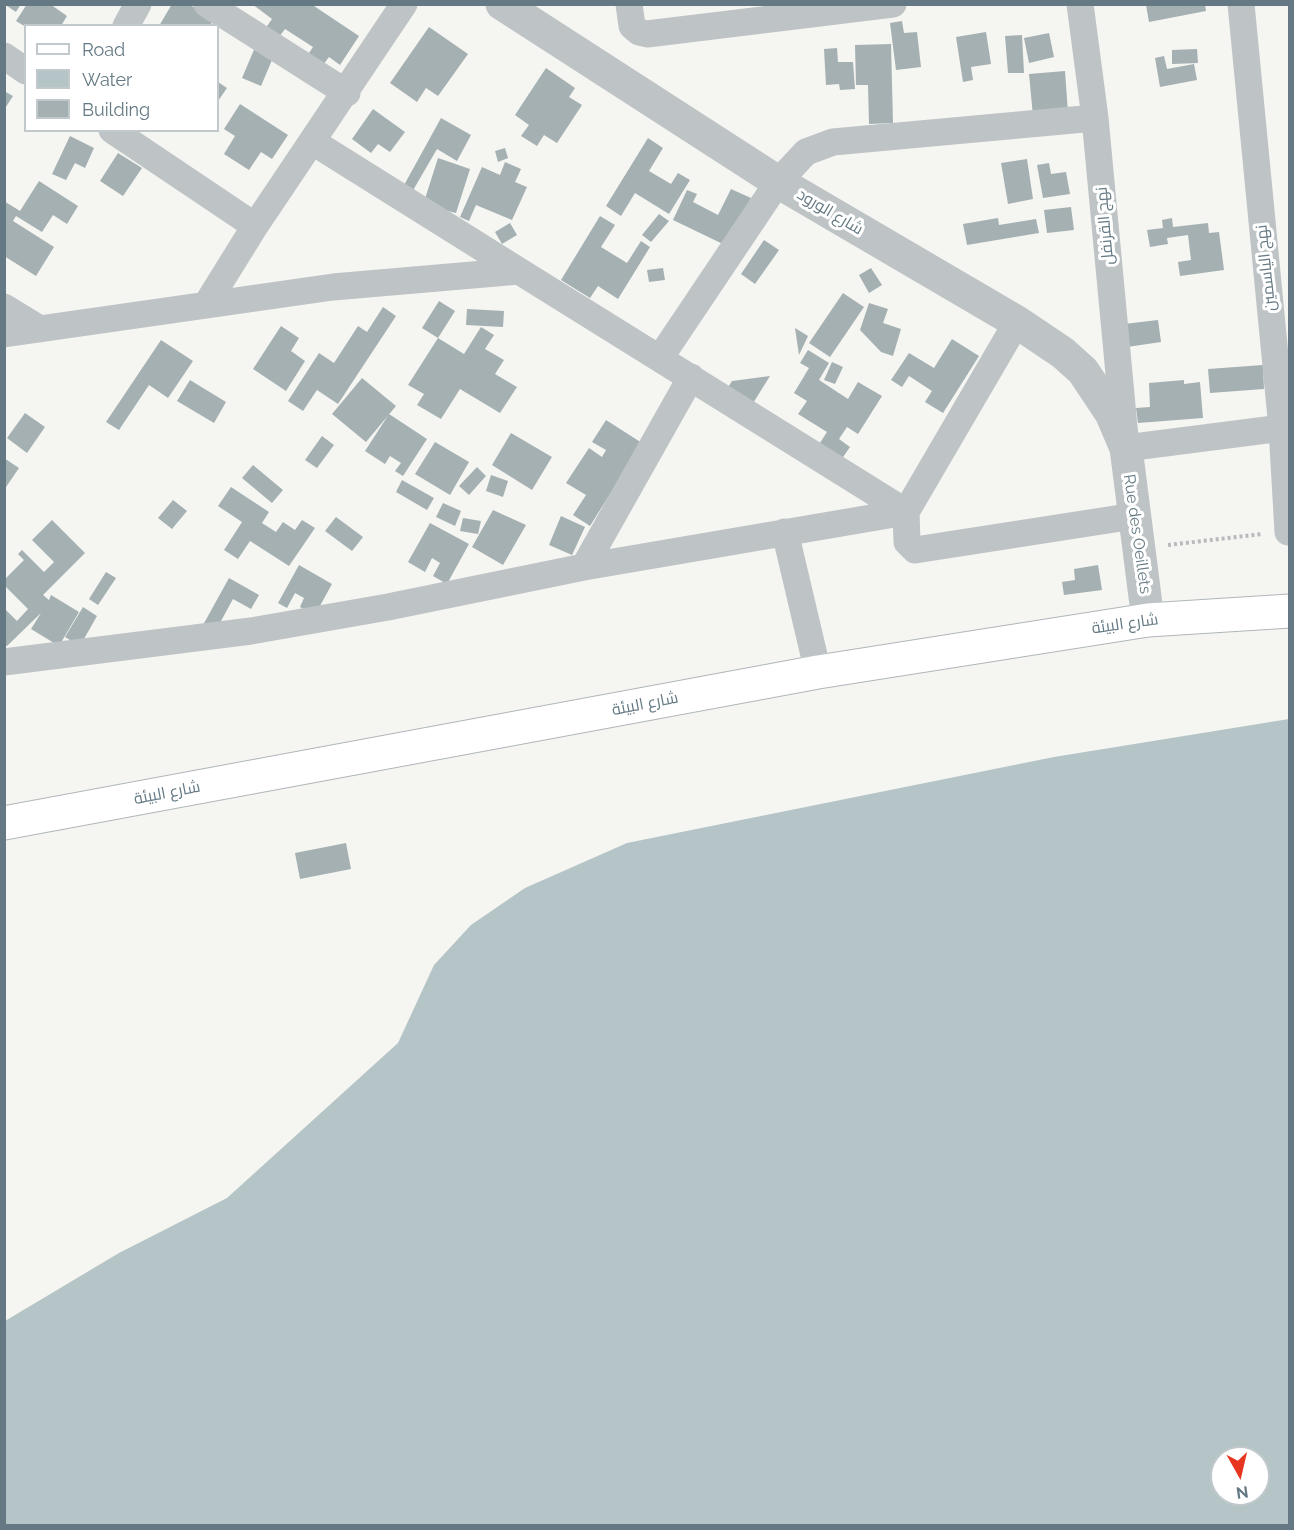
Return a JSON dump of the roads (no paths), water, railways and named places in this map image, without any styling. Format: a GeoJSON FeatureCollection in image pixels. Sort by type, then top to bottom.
{"type":"FeatureCollection","features":[{"type":"Feature","properties":{"kind":"main road","name":"شارع البيئة"},"geometry":{"type":"LineString","coordinates":[[4,823],[818,672],[1148,620],[1290,611]]}},
{"type":"Feature","properties":{"kind":"street"},"geometry":{"type":"LineString","coordinates":[[127,24],[138,4]]}},
{"type":"Feature","properties":{"kind":"street"},"geometry":{"type":"LineString","coordinates":[[207,4],[347,93]]}},
{"type":"Feature","properties":{"kind":"street"},"geometry":{"type":"LineString","coordinates":[[206,305],[255,226],[347,93],[404,4]]}},
{"type":"Feature","properties":{"kind":"street","name":"شارع الورود"},"geometry":{"type":"LineString","coordinates":[[502,4],[778,182],[1017,322],[1063,353],[1083,371],[1111,413],[1126,448]]}},
{"type":"Feature","properties":{"kind":"street"},"geometry":{"type":"LineString","coordinates":[[628,4],[632,26],[639,32],[647,33],[893,4]]}},
{"type":"Feature","properties":{"kind":"street","name":"نهج القرنفل"},"geometry":{"type":"LineString","coordinates":[[1080,4],[1095,118],[1126,448]]}},
{"type":"Feature","properties":{"kind":"street","name":"نهج الياسمين"},"geometry":{"type":"LineString","coordinates":[[1241,4],[1282,428],[1288,532]]}},
{"type":"Feature","properties":{"kind":"street"},"geometry":{"type":"LineString","coordinates":[[4,56],[24,70]]}},
{"type":"Feature","properties":{"kind":"street"},"geometry":{"type":"LineString","coordinates":[[660,358],[778,182],[806,152],[833,142],[1095,118]]}},
{"type":"Feature","properties":{"kind":"street"},"geometry":{"type":"LineString","coordinates":[[115,132],[255,226]]}},
{"type":"Feature","properties":{"kind":"street"},"geometry":{"type":"LineString","coordinates":[[313,142],[906,512]]}},
{"type":"Feature","properties":{"kind":"street"},"geometry":{"type":"LineString","coordinates":[[4,334],[333,287],[519,271]]}},
{"type":"Feature","properties":{"kind":"street"},"geometry":{"type":"LineString","coordinates":[[4,307],[40,329]]}},
{"type":"Feature","properties":{"kind":"street"},"geometry":{"type":"LineString","coordinates":[[1017,322],[906,512],[907,542],[915,550],[1137,532]]}},
{"type":"Feature","properties":{"kind":"street"},"geometry":{"type":"LineString","coordinates":[[584,567],[690,378]]}},
{"type":"Feature","properties":{"kind":"street"},"geometry":{"type":"LineString","coordinates":[[1126,448],[1282,428]]}},
{"type":"Feature","properties":{"kind":"street","name":"Rue des Oeillets"},"geometry":{"type":"LineString","coordinates":[[1126,448],[1148,620]]}},
{"type":"Feature","properties":{"kind":"street"},"geometry":{"type":"LineString","coordinates":[[4,662],[250,631],[388,607],[584,567],[906,512]]}},
{"type":"Feature","properties":{"kind":"street"},"geometry":{"type":"LineString","coordinates":[[785,532],[818,672]]}},
{"type":"Feature","properties":{"kind":"water"},"geometry":{"type":"Polygon","coordinates":[[[1289,719],[1289,1525],[5,1525],[5,1321],[119,1253],[227,1198],[398,1043],[434,965],[471,925],[525,888],[627,843],[1054,757],[1289,719]]]}}]}
